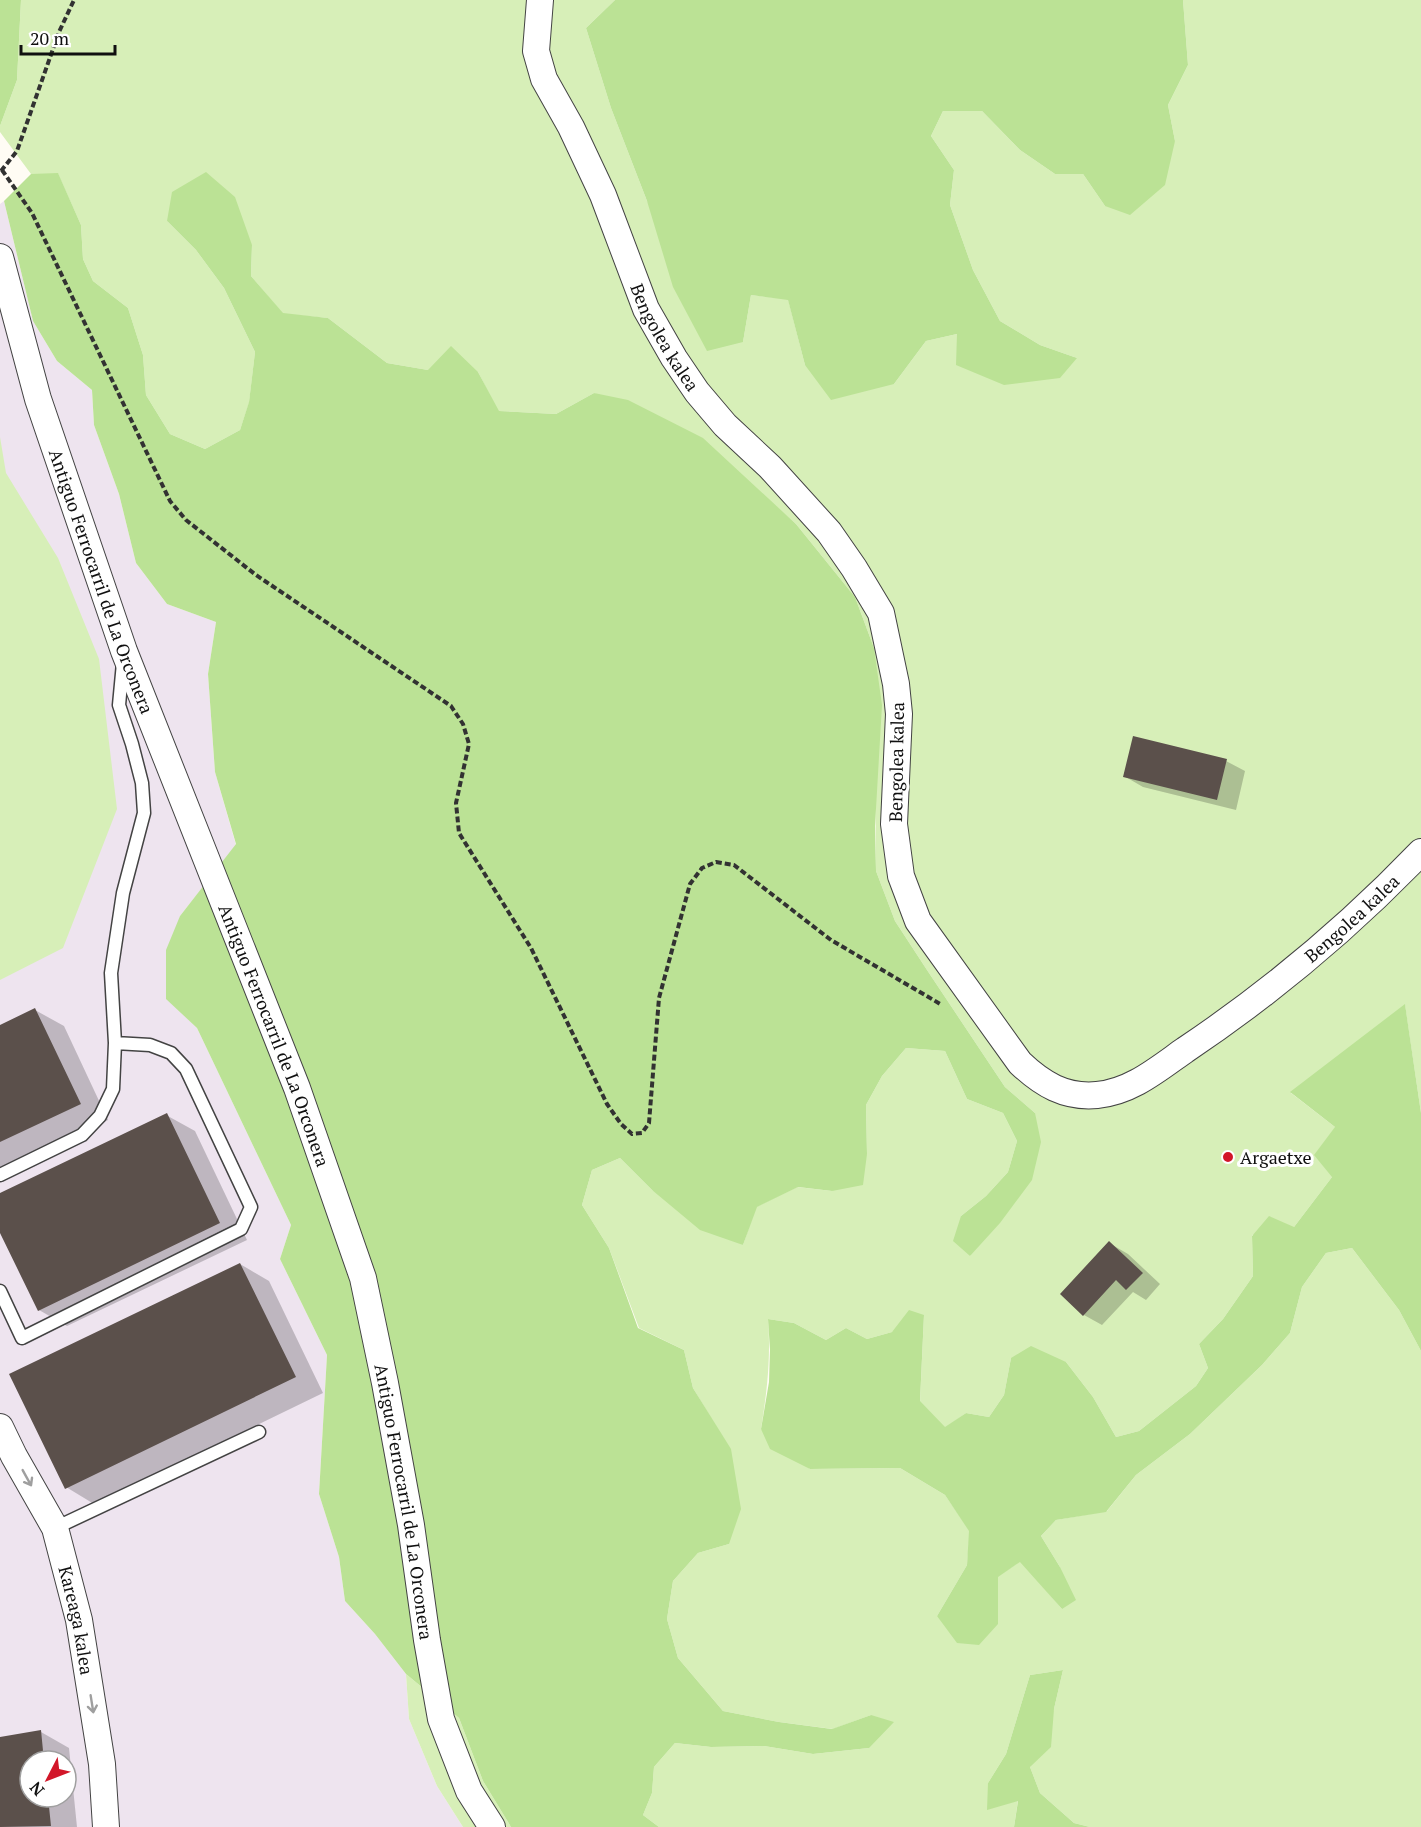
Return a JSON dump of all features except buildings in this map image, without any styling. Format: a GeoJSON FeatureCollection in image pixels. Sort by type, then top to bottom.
{"type":"FeatureCollection","features":[{"type":"Feature","properties":{"kind":"street","name":"Bengolea kalea"},"geometry":{"type":"LineString","coordinates":[[540,0],[536,51],[544,79],[571,127],[598,185],[626,250],[646,309],[697,392],[725,425],[771,467],[829,532],[881,613],[896,684],[899,714],[894,824],[901,876],[918,921],[1020,1063],[1039,1081],[1064,1093],[1096,1095],[1128,1088],[1216,1029],[1295,969],[1421,852]]}},
{"type":"Feature","properties":{"kind":"street","name":"Antiguo Ferrocarril de La Orconera"},"geometry":{"type":"LineString","coordinates":[[0,257],[38,399],[124,651],[297,1088],[363,1278],[411,1525],[441,1719],[469,1791],[492,1827]]}},
{"type":"Feature","properties":{"kind":"street","name":"Kareaga kalea"},"geometry":{"type":"LineString","coordinates":[[0,1426],[14,1456],[55,1528],[79,1620],[102,1764],[106,1827]]}},
{"type":"Feature","properties":{"kind":"lane"},"geometry":{"type":"LineString","coordinates":[[0,1176],[82,1135],[100,1116],[113,1089],[111,973],[123,893],[144,813],[142,783],[119,705],[124,651]]}},
{"type":"Feature","properties":{"kind":"lane"},"geometry":{"type":"LineString","coordinates":[[0,1291],[22,1338],[241,1229],[251,1207],[186,1069],[171,1053],[150,1045],[114,1043]]}},
{"type":"Feature","properties":{"kind":"lane"},"geometry":{"type":"LineString","coordinates":[[55,1528],[259,1432]]}},
{"type":"Feature","properties":{"kind":"path"},"geometry":{"type":"LineString","coordinates":[[74,0],[59,32],[17,151],[1,171],[32,213],[170,501],[186,520],[256,574],[451,706],[463,724],[469,744],[456,803],[459,834],[531,948],[607,1104],[621,1124],[632,1134],[642,1133],[649,1123],[659,998],[690,884],[702,868],[716,862],[734,866],[831,940],[948,1008]]}},
{"type":"Feature","properties":{"kind":"shaded area"},"geometry":{"type":"Polygon","coordinates":[[[4,201],[33,321],[57,361],[92,390],[94,425],[119,494],[136,563],[167,604],[216,622],[208,674],[215,772],[236,845],[180,916],[166,998],[197,1028],[291,1225],[280,1259],[327,1355],[319,1494],[339,1557],[345,1601],[375,1634],[406,1674],[409,1719],[437,1786],[463,1827],[0,1827],[0,204],[4,201]]]}},
{"type":"Feature","properties":{"kind":"green space"},"geometry":{"type":"Polygon","coordinates":[[[0,0],[21,0],[17,80],[0,126],[0,0]]]}},
{"type":"Feature","properties":{"kind":"green space"},"geometry":{"type":"Polygon","coordinates":[[[21,0],[615,0],[586,28],[611,108],[647,201],[743,342],[751,295],[788,299],[805,365],[894,384],[926,341],[957,334],[1077,358],[1040,345],[1000,321],[973,270],[950,205],[954,170],[931,136],[943,111],[982,111],[1020,150],[1055,174],[1083,174],[1105,206],[1175,141],[1168,105],[1188,65],[1183,0],[1421,0],[1421,1113],[1405,1005],[1291,1093],[1335,1127],[1332,1177],[1294,1227],[1252,1235],[1253,1276],[1223,1319],[1199,1344],[1208,1368],[1196,1386],[1139,1431],[1116,1437],[1093,1397],[1066,1362],[1011,1358],[1004,1395],[989,1417],[966,1413],[945,1428],[920,1402],[924,1315],[892,1332],[867,1339],[846,1328],[826,1340],[794,1323],[768,1319],[768,1374],[761,1429],[810,1469],[900,1468],[945,1495],[970,1531],[967,1565],[937,1616],[998,1624],[998,1576],[1021,1561],[1062,1609],[1060,1567],[1041,1536],[1056,1520],[1107,1511],[1136,1475],[1190,1434],[1262,1365],[1290,1333],[1302,1287],[1326,1253],[1352,1248],[1399,1310],[1421,1351],[1421,1827],[1090,1827],[1074,1823],[1040,1793],[1030,1767],[1054,1709],[1063,1670],[1030,1675],[1006,1754],[988,1783],[1018,1800],[1014,1827],[659,1827],[643,1815],[652,1793],[654,1767],[675,1743],[711,1747],[764,1746],[813,1754],[869,1748],[871,1715],[833,1729],[779,1722],[723,1711],[678,1658],[667,1619],[673,1581],[698,1553],[729,1544],[730,1449],[693,1388],[684,1350],[639,1328],[609,1248],[582,1205],[592,1170],[620,1158],[652,1190],[743,1245],[756,1207],[797,1187],[832,1191],[867,1154],[866,1105],[882,1076],[906,1048],[945,1051],[967,1099],[1003,1113],[1017,1141],[1008,1172],[986,1196],[961,1216],[970,1256],[1035,1113],[1005,1087],[895,921],[876,871],[874,648],[855,597],[796,524],[753,486],[594,393],[556,414],[498,411],[478,372],[428,370],[387,363],[328,318],[283,314],[251,276],[252,245],[167,221],[196,250],[224,288],[255,352],[249,403],[240,430],[205,449],[170,434],[146,395],[143,355],[128,308],[93,281],[83,259],[81,225],[58,174],[31,174],[0,132],[0,126],[17,80],[21,0]]]}},
{"type":"Feature","properties":{"kind":"green space"},"geometry":{"type":"Polygon","coordinates":[[[615,0],[1183,0],[1188,65],[1168,105],[1175,141],[1165,185],[1130,215],[1105,206],[1083,174],[1055,174],[1020,150],[982,111],[943,111],[931,136],[954,170],[950,205],[973,270],[1000,321],[1040,345],[1077,358],[1060,378],[1004,385],[956,365],[957,334],[926,341],[894,384],[831,400],[805,365],[788,300],[751,295],[743,342],[707,351],[673,287],[647,201],[611,108],[586,28],[615,0]]]}},
{"type":"Feature","properties":{"kind":"green space"},"geometry":{"type":"Polygon","coordinates":[[[206,172],[235,197],[252,245],[251,276],[283,313],[328,318],[387,363],[428,370],[451,346],[478,372],[499,411],[556,414],[594,393],[628,400],[703,438],[796,524],[855,597],[874,648],[882,705],[875,826],[876,871],[895,921],[1005,1087],[1035,1113],[1041,1142],[1032,1180],[1000,1223],[970,1256],[953,1241],[961,1216],[986,1196],[1008,1172],[1017,1141],[1003,1113],[967,1099],[945,1051],[906,1048],[882,1076],[866,1105],[867,1154],[863,1185],[832,1191],[798,1187],[757,1207],[743,1245],[700,1230],[652,1190],[620,1158],[592,1170],[582,1205],[609,1248],[638,1328],[684,1350],[693,1388],[731,1449],[741,1509],[729,1544],[698,1553],[673,1581],[667,1619],[678,1658],[723,1711],[832,1729],[871,1715],[894,1722],[869,1748],[813,1754],[764,1746],[711,1747],[675,1743],[654,1767],[652,1793],[643,1815],[659,1827],[511,1827],[483,1781],[459,1718],[406,1674],[375,1634],[345,1601],[339,1557],[319,1494],[327,1355],[280,1259],[291,1225],[197,1028],[166,999],[166,950],[180,916],[236,844],[215,772],[208,674],[216,622],[167,604],[136,563],[119,494],[94,425],[92,390],[57,361],[33,321],[4,201],[31,174],[58,173],[81,225],[83,259],[93,281],[128,308],[143,355],[146,395],[170,434],[205,449],[240,430],[249,402],[255,352],[224,288],[196,250],[167,221],[172,192],[206,172]]]}},
{"type":"Feature","properties":{"kind":"green space"},"geometry":{"type":"Polygon","coordinates":[[[0,437],[6,473],[58,558],[99,659],[117,809],[63,948],[0,980],[0,437]]]}},
{"type":"Feature","properties":{"kind":"green space"},"geometry":{"type":"Polygon","coordinates":[[[1405,1004],[1421,1113],[1421,1351],[1399,1310],[1352,1248],[1326,1253],[1302,1287],[1290,1333],[1262,1365],[1190,1434],[1136,1475],[1106,1512],[1056,1520],[1041,1536],[1076,1600],[1062,1609],[1020,1562],[998,1577],[998,1624],[979,1645],[957,1643],[937,1616],[967,1565],[969,1531],[945,1495],[900,1468],[810,1469],[770,1449],[761,1429],[769,1382],[768,1319],[794,1323],[826,1340],[846,1328],[867,1339],[892,1332],[909,1310],[924,1315],[920,1401],[945,1427],[966,1413],[989,1417],[1004,1395],[1011,1358],[1031,1346],[1066,1362],[1093,1397],[1116,1437],[1139,1431],[1196,1386],[1208,1368],[1199,1344],[1223,1319],[1253,1276],[1252,1236],[1269,1216],[1294,1227],[1332,1177],[1314,1155],[1335,1127],[1290,1092],[1405,1004]]]}},
{"type":"Feature","properties":{"kind":"green space"},"geometry":{"type":"Polygon","coordinates":[[[1063,1670],[1054,1709],[1051,1747],[1030,1767],[1040,1793],[1074,1823],[1090,1827],[1014,1827],[1018,1801],[987,1810],[988,1783],[1006,1754],[1030,1675],[1063,1670]]]}},
{"type":"Feature","properties":{"kind":"green space"},"geometry":{"type":"Polygon","coordinates":[[[406,1674],[459,1718],[483,1781],[511,1827],[463,1827],[437,1786],[409,1719],[406,1674]]]}},
{"type":"Feature","properties":{"kind":"place","name":"Argaetxe"},"geometry":{"type":"Point","coordinates":[1228,1157]}}]}
